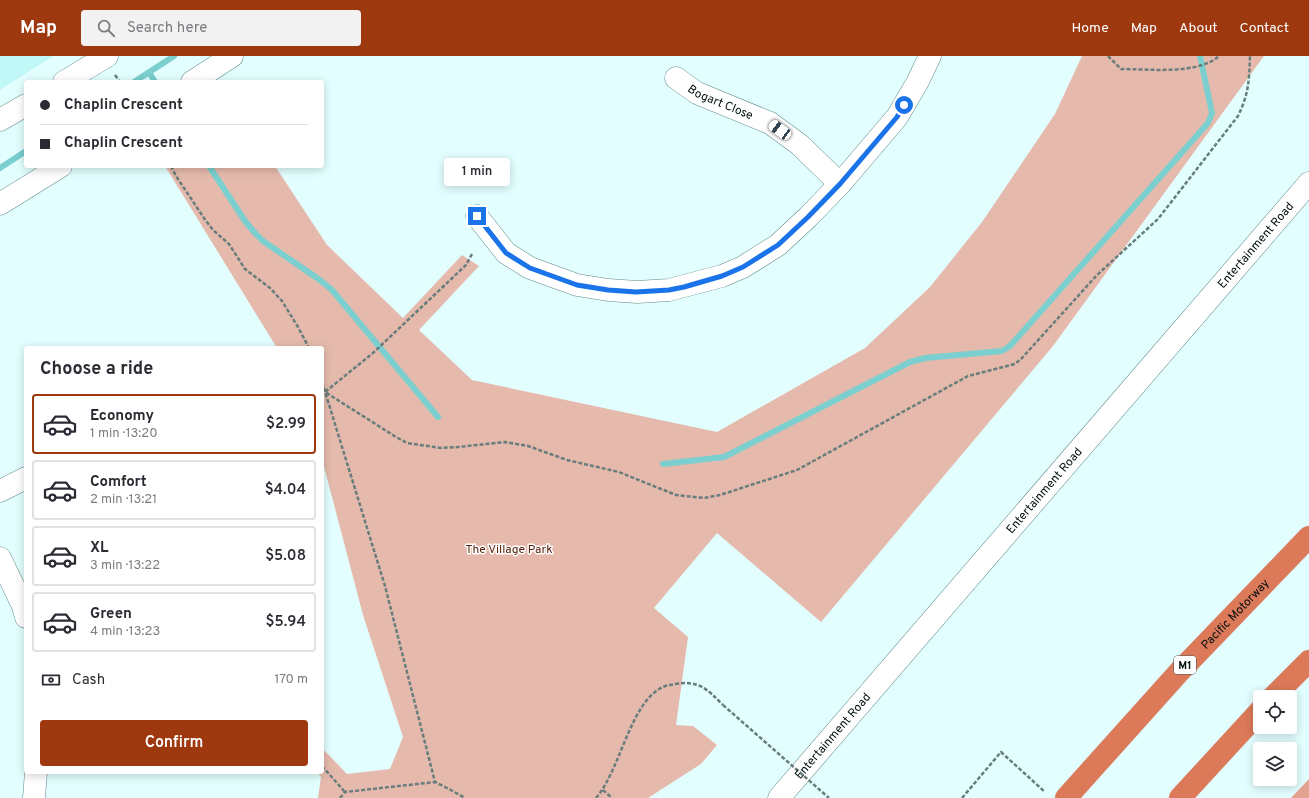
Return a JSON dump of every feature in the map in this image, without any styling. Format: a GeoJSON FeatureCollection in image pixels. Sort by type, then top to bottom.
{"type":"FeatureCollection","features":[{"type":"Feature","properties":{"kind":"highway","name":"Pacific Motorway"},"geometry":{"type":"LineString","coordinates":[[1056,795],[1180,671],[1309,537]]}},
{"type":"Feature","properties":{"kind":"highway"},"geometry":{"type":"LineString","coordinates":[[1280,690],[1309,661]]}},
{"type":"Feature","properties":{"kind":"highway"},"geometry":{"type":"LineString","coordinates":[[1180,798],[1253,719]]}},
{"type":"Feature","properties":{"kind":"street"},"geometry":{"type":"LineString","coordinates":[[67,80],[107,56]]}},
{"type":"Feature","properties":{"kind":"street"},"geometry":{"type":"LineString","coordinates":[[195,80],[232,56]]}},
{"type":"Feature","properties":{"kind":"street"},"geometry":{"type":"LineString","coordinates":[[477,216],[506,253],[530,268],[577,285],[636,292],[669,290],[722,276],[743,267],[778,245],[840,184],[897,117],[917,83],[930,56]]}},
{"type":"Feature","properties":{"kind":"street","name":"Bogart Close"},"geometry":{"type":"LineString","coordinates":[[676,78],[697,94],[770,123],[800,145],[840,184]]}},
{"type":"Feature","properties":{"kind":"street"},"geometry":{"type":"LineString","coordinates":[[0,120],[24,105]]}},
{"type":"Feature","properties":{"kind":"street"},"geometry":{"type":"LineString","coordinates":[[0,204],[58,168]]}},
{"type":"Feature","properties":{"kind":"street","name":"Entertainment Road"},"geometry":{"type":"LineString","coordinates":[[779,798],[1309,183]]}},
{"type":"Feature","properties":{"kind":"street"},"geometry":{"type":"LineString","coordinates":[[0,491],[24,479]]}},
{"type":"Feature","properties":{"kind":"street"},"geometry":{"type":"LineString","coordinates":[[0,558],[24,610]]}},
{"type":"Feature","properties":{"kind":"street"},"geometry":{"type":"LineString","coordinates":[[34,798],[36,774]]}},
{"type":"Feature","properties":{"kind":"path"},"geometry":{"type":"LineString","coordinates":[[1108,56],[1121,69],[1188,69],[1214,61],[1219,56]]}},
{"type":"Feature","properties":{"kind":"path"},"geometry":{"type":"LineString","coordinates":[[325,392],[407,443],[441,448],[504,442],[528,446],[567,460],[619,472],[676,495],[704,498],[720,495],[797,470],[968,376],[1015,364],[1022,358],[1097,275],[1158,219],[1238,116],[1245,100],[1248,88],[1250,56]]}},
{"type":"Feature","properties":{"kind":"path"},"geometry":{"type":"LineString","coordinates":[[116,75],[119,80]]}},
{"type":"Feature","properties":{"kind":"path"},"geometry":{"type":"LineString","coordinates":[[172,168],[209,225],[229,244],[245,269],[270,288],[282,301],[308,346]]}},
{"type":"Feature","properties":{"kind":"path"},"geometry":{"type":"LineString","coordinates":[[325,392],[373,353],[466,265],[472,254]]}},
{"type":"Feature","properties":{"kind":"path"},"geometry":{"type":"LineString","coordinates":[[324,389],[385,586],[435,782]]}},
{"type":"Feature","properties":{"kind":"path"},"geometry":{"type":"LineString","coordinates":[[596,798],[603,790],[638,711],[651,696],[663,687],[683,683],[695,684],[708,690],[723,705],[829,798]]}},
{"type":"Feature","properties":{"kind":"path"},"geometry":{"type":"LineString","coordinates":[[962,798],[1001,752],[1056,795]]}},
{"type":"Feature","properties":{"kind":"path"},"geometry":{"type":"LineString","coordinates":[[324,768],[345,792]]}},
{"type":"Feature","properties":{"kind":"path"},"geometry":{"type":"LineString","coordinates":[[340,798],[345,792],[435,782],[465,798]]}},
{"type":"Feature","properties":{"kind":"path"},"geometry":{"type":"LineString","coordinates":[[603,790],[612,798]]}},
{"type":"Feature","properties":{"kind":"shaded area"},"geometry":{"type":"Polygon","coordinates":[[[0,56],[53,56],[0,90],[0,56]]]}},
{"type":"Feature","properties":{"kind":"shaded area"},"geometry":{"type":"Polygon","coordinates":[[[1309,779],[1309,798],[1291,798],[1309,779]]]}},
{"type":"Feature","properties":{"kind":"green space","name":"The Village Park"},"geometry":{"type":"Polygon","coordinates":[[[1082,56],[1264,56],[1053,346],[821,622],[717,533],[654,608],[688,637],[676,725],[693,726],[717,745],[701,764],[648,798],[318,798],[321,777],[319,774],[324,774],[324,750],[347,774],[390,769],[403,737],[363,615],[324,467],[324,346],[276,346],[166,168],[276,168],[327,245],[403,318],[462,255],[479,266],[419,330],[472,380],[717,432],[865,348],[930,287],[982,222],[1055,114],[1082,56]]]}},
{"type":"Feature","properties":{"kind":"waterway"},"geometry":{"type":"LineString","coordinates":[[137,80],[174,56]]}},
{"type":"Feature","properties":{"kind":"waterway"},"geometry":{"type":"LineString","coordinates":[[663,464],[724,457],[910,362],[925,358],[1002,351],[1010,346],[1208,123],[1212,113],[1200,56]]}},
{"type":"Feature","properties":{"kind":"waterway"},"geometry":{"type":"LineString","coordinates":[[149,72],[154,80]]}},
{"type":"Feature","properties":{"kind":"waterway"},"geometry":{"type":"LineString","coordinates":[[0,168],[24,152]]}},
{"type":"Feature","properties":{"kind":"waterway"},"geometry":{"type":"LineString","coordinates":[[210,168],[245,221],[255,233],[263,241],[320,280],[332,290],[438,417]]}},
{"type":"Feature","properties":{"kind":"route"},"geometry":{"type":"LineString","coordinates":[[477,216],[506,253],[530,268],[577,285],[608,290],[636,292],[669,290],[700,283],[743,267],[778,245],[840,184],[897,117],[904,105]]}}]}
